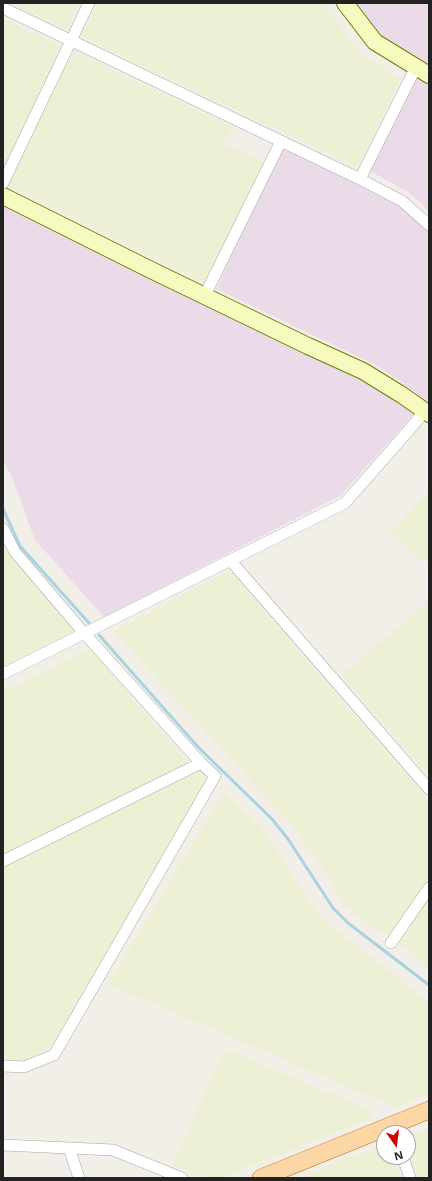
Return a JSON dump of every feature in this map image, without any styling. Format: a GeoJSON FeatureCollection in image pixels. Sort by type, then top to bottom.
{"type":"FeatureCollection","features":[{"type":"Feature","properties":{"kind":"main road"},"geometry":{"type":"LineString","coordinates":[[401,1125],[429,1110]]}},
{"type":"Feature","properties":{"kind":"main road"},"geometry":{"type":"LineString","coordinates":[[261,1178],[376,1135]]}},
{"type":"Feature","properties":{"kind":"street"},"geometry":{"type":"LineString","coordinates":[[3,183],[89,3]]}},
{"type":"Feature","properties":{"kind":"street"},"geometry":{"type":"LineString","coordinates":[[345,3],[375,42],[423,71],[360,179]]}},
{"type":"Feature","properties":{"kind":"street"},"geometry":{"type":"LineString","coordinates":[[3,8],[402,200],[429,226]]}},
{"type":"Feature","properties":{"kind":"street"},"geometry":{"type":"LineString","coordinates":[[205,295],[281,141]]}},
{"type":"Feature","properties":{"kind":"street"},"geometry":{"type":"LineString","coordinates":[[3,196],[149,269],[363,371],[402,395],[427,413],[416,422],[345,504],[84,632],[3,674]]}},
{"type":"Feature","properties":{"kind":"street"},"geometry":{"type":"LineString","coordinates":[[3,529],[15,552],[200,763],[215,776],[54,1055],[24,1067],[3,1066]]}},
{"type":"Feature","properties":{"kind":"street"},"geometry":{"type":"LineString","coordinates":[[230,560],[429,789]]}},
{"type":"Feature","properties":{"kind":"street"},"geometry":{"type":"LineString","coordinates":[[3,861],[200,763]]}},
{"type":"Feature","properties":{"kind":"street"},"geometry":{"type":"LineString","coordinates":[[391,943],[429,888]]}},
{"type":"Feature","properties":{"kind":"street"},"geometry":{"type":"LineString","coordinates":[[3,1145],[113,1150],[182,1178]]}},
{"type":"Feature","properties":{"kind":"street"},"geometry":{"type":"LineString","coordinates":[[69,1148],[79,1178]]}},
{"type":"Feature","properties":{"kind":"street"},"geometry":{"type":"LineString","coordinates":[[406,1165],[410,1178]]}},
{"type":"Feature","properties":{"kind":"shaded area"},"geometry":{"type":"Polygon","coordinates":[[[357,3],[429,3],[429,65],[382,37],[357,3]]]}},
{"type":"Feature","properties":{"kind":"shaded area"},"geometry":{"type":"Polygon","coordinates":[[[415,75],[429,84],[429,211],[408,192],[370,171],[415,75]]]}},
{"type":"Feature","properties":{"kind":"shaded area"},"geometry":{"type":"Polygon","coordinates":[[[285,148],[400,206],[429,232],[429,402],[378,366],[216,289],[279,149],[285,148]]]}},
{"type":"Feature","properties":{"kind":"shaded area"},"geometry":{"type":"Polygon","coordinates":[[[3,204],[372,382],[414,414],[340,496],[104,617],[35,540],[12,477],[3,460],[3,204]]]}},
{"type":"Feature","properties":{"kind":"green space"},"geometry":{"type":"Polygon","coordinates":[[[10,3],[79,3],[66,30],[10,3]]]}},
{"type":"Feature","properties":{"kind":"green space"},"geometry":{"type":"Polygon","coordinates":[[[97,3],[323,3],[362,55],[401,78],[359,168],[81,37],[97,3]]]}},
{"type":"Feature","properties":{"kind":"green space"},"geometry":{"type":"Polygon","coordinates":[[[3,19],[62,47],[3,170],[3,19]]]}},
{"type":"Feature","properties":{"kind":"green space"},"geometry":{"type":"Polygon","coordinates":[[[73,51],[233,127],[223,144],[265,163],[208,285],[7,185],[73,51]]]}},
{"type":"Feature","properties":{"kind":"green space"},"geometry":{"type":"Polygon","coordinates":[[[429,490],[429,566],[390,533],[429,490]]]}},
{"type":"Feature","properties":{"kind":"green space"},"geometry":{"type":"Polygon","coordinates":[[[3,539],[77,630],[3,666],[3,539]]]}},
{"type":"Feature","properties":{"kind":"green space"},"geometry":{"type":"Polygon","coordinates":[[[230,571],[429,801],[429,880],[389,939],[345,906],[318,862],[284,817],[113,631],[230,571]]]}},
{"type":"Feature","properties":{"kind":"green space"},"geometry":{"type":"Polygon","coordinates":[[[429,601],[429,776],[341,675],[429,601]]]}},
{"type":"Feature","properties":{"kind":"green space"},"geometry":{"type":"Polygon","coordinates":[[[90,648],[189,765],[3,855],[3,692],[90,648]]]}},
{"type":"Feature","properties":{"kind":"green space"},"geometry":{"type":"Polygon","coordinates":[[[201,769],[210,779],[51,1047],[23,1061],[3,1060],[3,868],[201,769]]]}},
{"type":"Feature","properties":{"kind":"green space"},"geometry":{"type":"Polygon","coordinates":[[[224,792],[264,830],[320,917],[429,1002],[429,1094],[396,1108],[108,984],[224,792]]]}},
{"type":"Feature","properties":{"kind":"green space"},"geometry":{"type":"Polygon","coordinates":[[[429,898],[429,966],[397,943],[429,898]]]}},
{"type":"Feature","properties":{"kind":"green space"},"geometry":{"type":"Polygon","coordinates":[[[225,1049],[373,1111],[374,1117],[221,1178],[204,1178],[172,1165],[225,1049]]]}},
{"type":"Feature","properties":{"kind":"green space"},"geometry":{"type":"Polygon","coordinates":[[[429,1127],[429,1178],[416,1178],[411,1165],[416,1165],[416,1132],[429,1127]]]}},
{"type":"Feature","properties":{"kind":"green space"},"geometry":{"type":"Polygon","coordinates":[[[376,1147],[376,1165],[396,1165],[401,1178],[297,1178],[376,1147]]]}},
{"type":"Feature","properties":{"kind":"waterway"},"geometry":{"type":"LineString","coordinates":[[3,509],[20,546],[89,623]]}},
{"type":"Feature","properties":{"kind":"waterway"},"geometry":{"type":"LineString","coordinates":[[99,635],[198,747],[272,819],[288,839],[333,908],[348,923],[429,985]]}}]}
